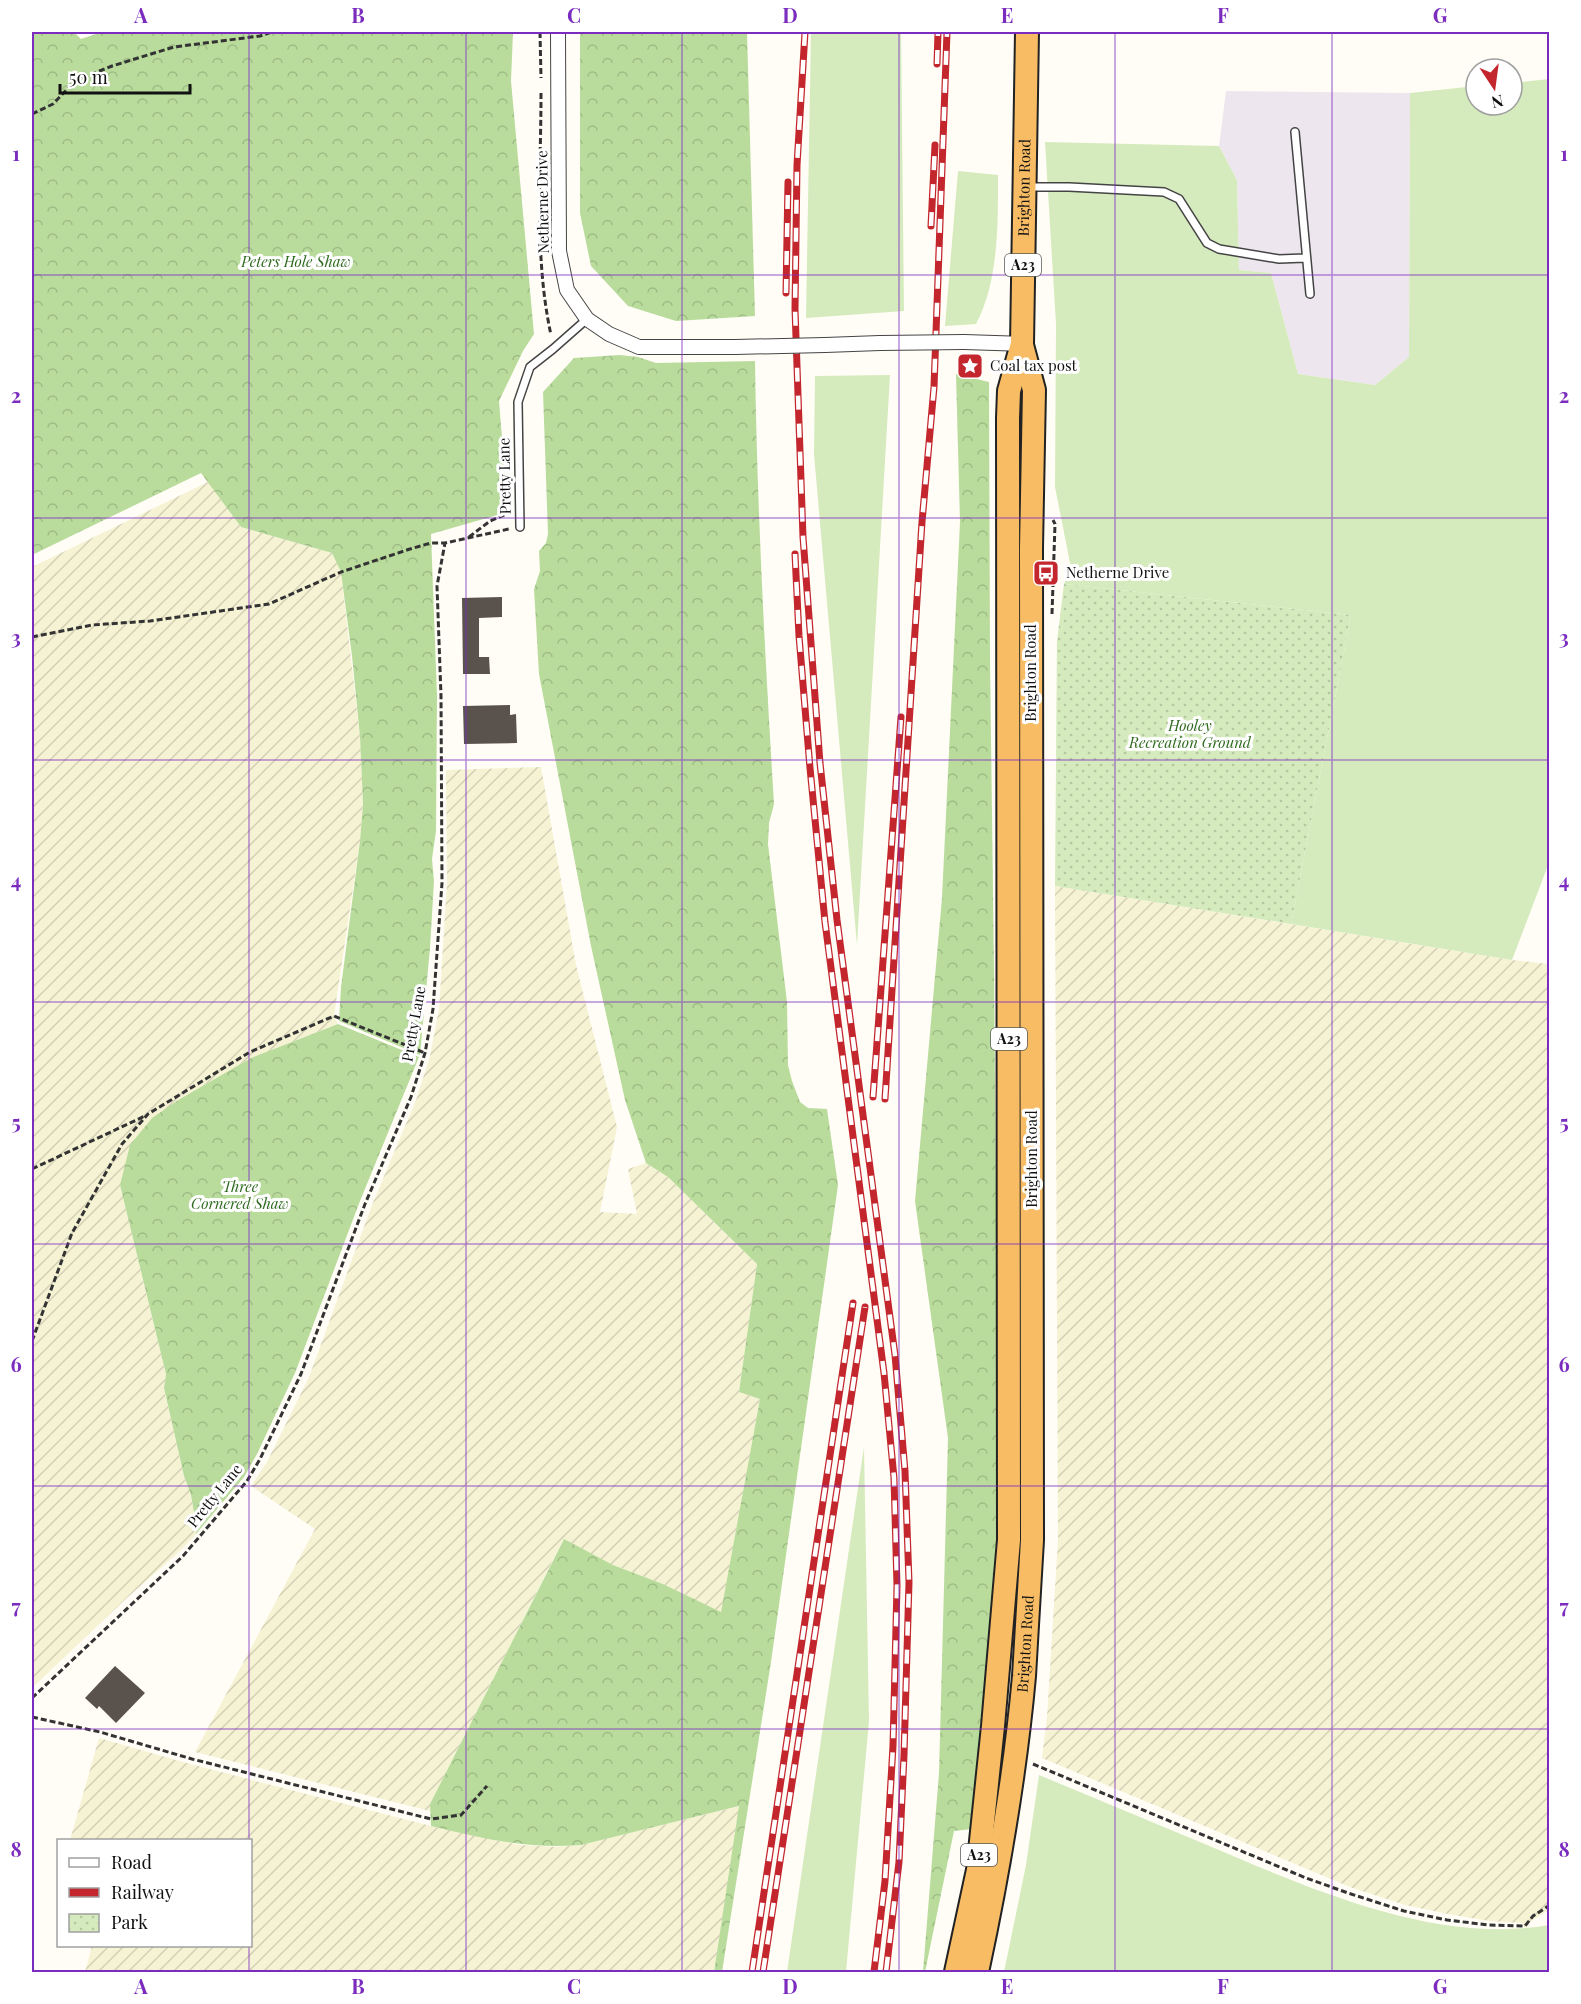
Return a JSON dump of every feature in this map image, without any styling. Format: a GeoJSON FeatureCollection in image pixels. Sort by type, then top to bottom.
{"type":"FeatureCollection","features":[{"type":"Feature","properties":{"kind":"highway","name":"Brighton Road"},"geometry":{"type":"LineString","coordinates":[[956,1972],[978,1870],[1010,1540],[1008,418],[1009,391],[1022,344],[1027,32]]}},
{"type":"Feature","properties":{"kind":"highway","name":"Brighton Road"},"geometry":{"type":"LineString","coordinates":[[977,1972],[998,1872],[1014,1762],[1024,1676],[1032,1540],[1030,548],[1034,390],[1022,344]]}},
{"type":"Feature","properties":{"kind":"street","name":"Netherne Drive"},"geometry":{"type":"LineString","coordinates":[[558,32],[559,251],[567,290],[586,319],[609,334],[639,347],[964,342],[1022,344]]}},
{"type":"Feature","properties":{"kind":"lane"},"geometry":{"type":"LineString","coordinates":[[1294,132],[1310,294]]}},
{"type":"Feature","properties":{"kind":"lane"},"geometry":{"type":"LineString","coordinates":[[1024,187],[1164,192],[1179,199],[1207,243],[1219,249],[1279,259],[1305,258]]}},
{"type":"Feature","properties":{"kind":"lane","name":"Pretty Lane"},"geometry":{"type":"LineString","coordinates":[[520,527],[518,402],[530,367],[554,349],[586,319]]}},
{"type":"Feature","properties":{"kind":"path"},"geometry":{"type":"LineString","coordinates":[[32,114],[53,104],[75,81],[112,66],[174,47],[260,36],[272,32]]}},
{"type":"Feature","properties":{"kind":"path"},"geometry":{"type":"LineString","coordinates":[[467,538],[490,521],[519,509]]}},
{"type":"Feature","properties":{"kind":"path","name":"Pretty Lane"},"geometry":{"type":"LineString","coordinates":[[32,1698],[183,1556],[247,1481],[301,1374],[365,1204],[411,1097],[425,1053],[434,1009],[442,883],[441,696],[437,586],[445,543],[520,527]]}},
{"type":"Feature","properties":{"kind":"path"},"geometry":{"type":"LineString","coordinates":[[32,637],[92,624],[150,621],[269,604],[341,572],[431,543],[445,543]]}},
{"type":"Feature","properties":{"kind":"path"},"geometry":{"type":"LineString","coordinates":[[32,1169],[148,1114],[250,1052],[334,1016],[425,1053]]}},
{"type":"Feature","properties":{"kind":"path"},"geometry":{"type":"LineString","coordinates":[[32,1341],[72,1233],[122,1144],[148,1114]]}},
{"type":"Feature","properties":{"kind":"path"},"geometry":{"type":"LineString","coordinates":[[32,1717],[100,1732],[192,1759],[431,1820],[461,1815],[487,1786]]}},
{"type":"Feature","properties":{"kind":"path"},"geometry":{"type":"LineString","coordinates":[[1030,1763],[1306,1878],[1404,1911],[1446,1920],[1525,1926],[1533,1916],[1550,1905]]}},
{"type":"Feature","properties":{"kind":"shaded area"},"geometry":{"type":"Polygon","coordinates":[[[1226,91],[1410,93],[1409,357],[1375,385],[1298,374],[1271,273],[1239,270],[1237,180],[1219,146],[1226,91]]]}},
{"type":"Feature","properties":{"kind":"shaded area"},"geometry":{"type":"Polygon","coordinates":[[[208,482],[241,527],[332,553],[341,572],[360,737],[363,804],[360,841],[334,1016],[338,1024],[251,1058],[180,1099],[120,1185],[166,1374],[164,1389],[184,1476],[191,1495],[196,1534],[32,1688],[32,567],[208,482]]]}},
{"type":"Feature","properties":{"kind":"shaded area"},"geometry":{"type":"Polygon","coordinates":[[[541,767],[576,965],[617,1127],[600,1212],[637,1214],[628,1169],[646,1163],[668,1177],[757,1264],[739,1392],[760,1399],[721,1613],[663,1584],[613,1565],[563,1540],[430,1804],[430,1811],[195,1752],[315,1529],[251,1486],[267,1462],[309,1377],[372,1205],[416,1100],[430,1056],[439,1009],[447,883],[446,770],[541,767]]]}},
{"type":"Feature","properties":{"kind":"shaded area"},"geometry":{"type":"Polygon","coordinates":[[[1055,886],[1512,960],[1549,964],[1549,1910],[1530,1922],[1526,1929],[1522,1923],[1489,1921],[1405,1905],[1350,1887],[1042,1758],[1047,1717],[1058,1540],[1055,886]]]}},
{"type":"Feature","properties":{"kind":"shaded area"},"geometry":{"type":"Polygon","coordinates":[[[99,1738],[190,1764],[431,1826],[520,1845],[557,1847],[581,1845],[740,1806],[714,1972],[85,1972],[92,1947],[252,1947],[252,1839],[70,1839],[99,1738]]]}},
{"type":"Feature","properties":{"kind":"green space","name":"Peters Hole Shaw"},"geometry":{"type":"Polygon","coordinates":[[[32,32],[74,32],[81,39],[102,32],[513,32],[511,81],[534,334],[523,351],[499,401],[508,512],[431,534],[437,696],[436,831],[432,859],[434,881],[430,948],[420,1055],[339,1021],[363,804],[360,737],[352,656],[341,572],[332,553],[241,527],[201,473],[32,555],[32,32]]]}},
{"type":"Feature","properties":{"kind":"green space"},"geometry":{"type":"Polygon","coordinates":[[[580,32],[747,32],[755,316],[676,321],[628,306],[591,266],[580,213],[580,32]]]}},
{"type":"Feature","properties":{"kind":"green space"},"geometry":{"type":"Polygon","coordinates":[[[811,32],[901,32],[904,311],[806,318],[811,32]]]}},
{"type":"Feature","properties":{"kind":"green space"},"geometry":{"type":"Polygon","coordinates":[[[1549,79],[1550,860],[1512,960],[1291,924],[1351,615],[1064,584],[1071,568],[1055,487],[1056,324],[1045,142],[1219,146],[1237,180],[1239,270],[1271,273],[1298,374],[1375,385],[1409,357],[1410,93],[1464,87],[1464,117],[1524,117],[1524,82],[1549,79]]]}},
{"type":"Feature","properties":{"kind":"green space"},"geometry":{"type":"Polygon","coordinates":[[[958,171],[998,175],[996,251],[989,289],[976,324],[945,326],[958,171]]]}},
{"type":"Feature","properties":{"kind":"green space"},"geometry":{"type":"Polygon","coordinates":[[[620,355],[638,357],[656,363],[755,361],[762,582],[774,804],[769,823],[768,844],[787,1002],[788,1065],[800,1102],[808,1108],[827,1109],[838,1185],[771,1662],[722,1972],[714,1972],[739,1806],[581,1845],[524,1844],[488,1839],[431,1826],[430,1804],[564,1539],[613,1565],[663,1584],[721,1612],[760,1399],[739,1392],[757,1264],[668,1177],[646,1163],[625,1100],[591,946],[539,674],[534,589],[540,571],[539,551],[546,543],[548,534],[543,392],[574,358],[620,355]]]}},
{"type":"Feature","properties":{"kind":"green space"},"geometry":{"type":"Polygon","coordinates":[[[956,374],[989,382],[999,1536],[972,1829],[954,1831],[925,1972],[923,1972],[939,1773],[948,1438],[915,1201],[942,898],[960,522],[956,374]]]}},
{"type":"Feature","properties":{"kind":"green space"},"geometry":{"type":"Polygon","coordinates":[[[890,375],[857,945],[814,454],[815,376],[890,375]]]}},
{"type":"Feature","properties":{"kind":"green space","name":"Hooley Recreation Ground"},"geometry":{"type":"Polygon","coordinates":[[[1064,584],[1351,615],[1291,924],[1055,886],[1057,641],[1064,584]]]}},
{"type":"Feature","properties":{"kind":"green space","name":"Three Cornered Shaw"},"geometry":{"type":"Polygon","coordinates":[[[338,1024],[419,1057],[360,1201],[295,1373],[244,1477],[196,1534],[191,1495],[184,1476],[164,1388],[166,1374],[120,1185],[130,1145],[152,1118],[180,1099],[251,1058],[338,1024]]]}},
{"type":"Feature","properties":{"kind":"green space"},"geometry":{"type":"Polygon","coordinates":[[[864,1447],[869,1721],[846,1972],[787,1972],[864,1447]]]}},
{"type":"Feature","properties":{"kind":"green space"},"geometry":{"type":"Polygon","coordinates":[[[1039,1775],[1292,1880],[1377,1910],[1464,1927],[1507,1929],[1549,1925],[1549,1972],[1004,1972],[1026,1865],[1039,1775]]]}},
{"type":"Feature","properties":{"kind":"building"},"geometry":{"type":"Polygon","coordinates":[[[502,597],[502,617],[479,618],[479,657],[489,657],[490,674],[463,674],[462,598],[502,597]]]}},
{"type":"Feature","properties":{"kind":"building"},"geometry":{"type":"Polygon","coordinates":[[[510,705],[510,715],[516,714],[517,743],[464,744],[463,706],[510,705]]]}},
{"type":"Feature","properties":{"kind":"building"},"geometry":{"type":"Polygon","coordinates":[[[115,1666],[145,1693],[116,1723],[99,1706],[97,1709],[85,1698],[115,1666]]]}},
{"type":"Feature","properties":{"kind":"railway"},"geometry":{"type":"LineString","coordinates":[[805,32],[797,165],[795,309],[803,537],[820,763],[837,920],[895,1355],[905,1471],[909,1582],[904,1755],[899,1862],[886,1972]]}},
{"type":"Feature","properties":{"kind":"railway"},"geometry":{"type":"LineString","coordinates":[[937,64],[938,32]]}},
{"type":"Feature","properties":{"kind":"railway"},"geometry":{"type":"LineString","coordinates":[[885,1099],[922,522],[934,387],[947,32]]}},
{"type":"Feature","properties":{"kind":"railway"},"geometry":{"type":"LineString","coordinates":[[931,226],[935,145]]}},
{"type":"Feature","properties":{"kind":"railway"},"geometry":{"type":"LineString","coordinates":[[786,293],[788,182]]}},
{"type":"Feature","properties":{"kind":"railway"},"geometry":{"type":"LineString","coordinates":[[795,554],[799,636],[825,922],[884,1373],[894,1478],[897,1586],[893,1746],[885,1881],[874,1972]]}},
{"type":"Feature","properties":{"kind":"railway"},"geometry":{"type":"LineString","coordinates":[[873,1097],[901,717]]}},
{"type":"Feature","properties":{"kind":"railway"},"geometry":{"type":"LineString","coordinates":[[752,1972],[853,1303]]}},
{"type":"Feature","properties":{"kind":"railway"},"geometry":{"type":"LineString","coordinates":[[763,1972],[865,1307]]}},
{"type":"Feature","properties":{"kind":"place","name":"Coal tax post"},"geometry":{"type":"Point","coordinates":[970,366]}},
{"type":"Feature","properties":{"kind":"place","name":"Netherne Drive"},"geometry":{"type":"Point","coordinates":[1046,573]}}]}
